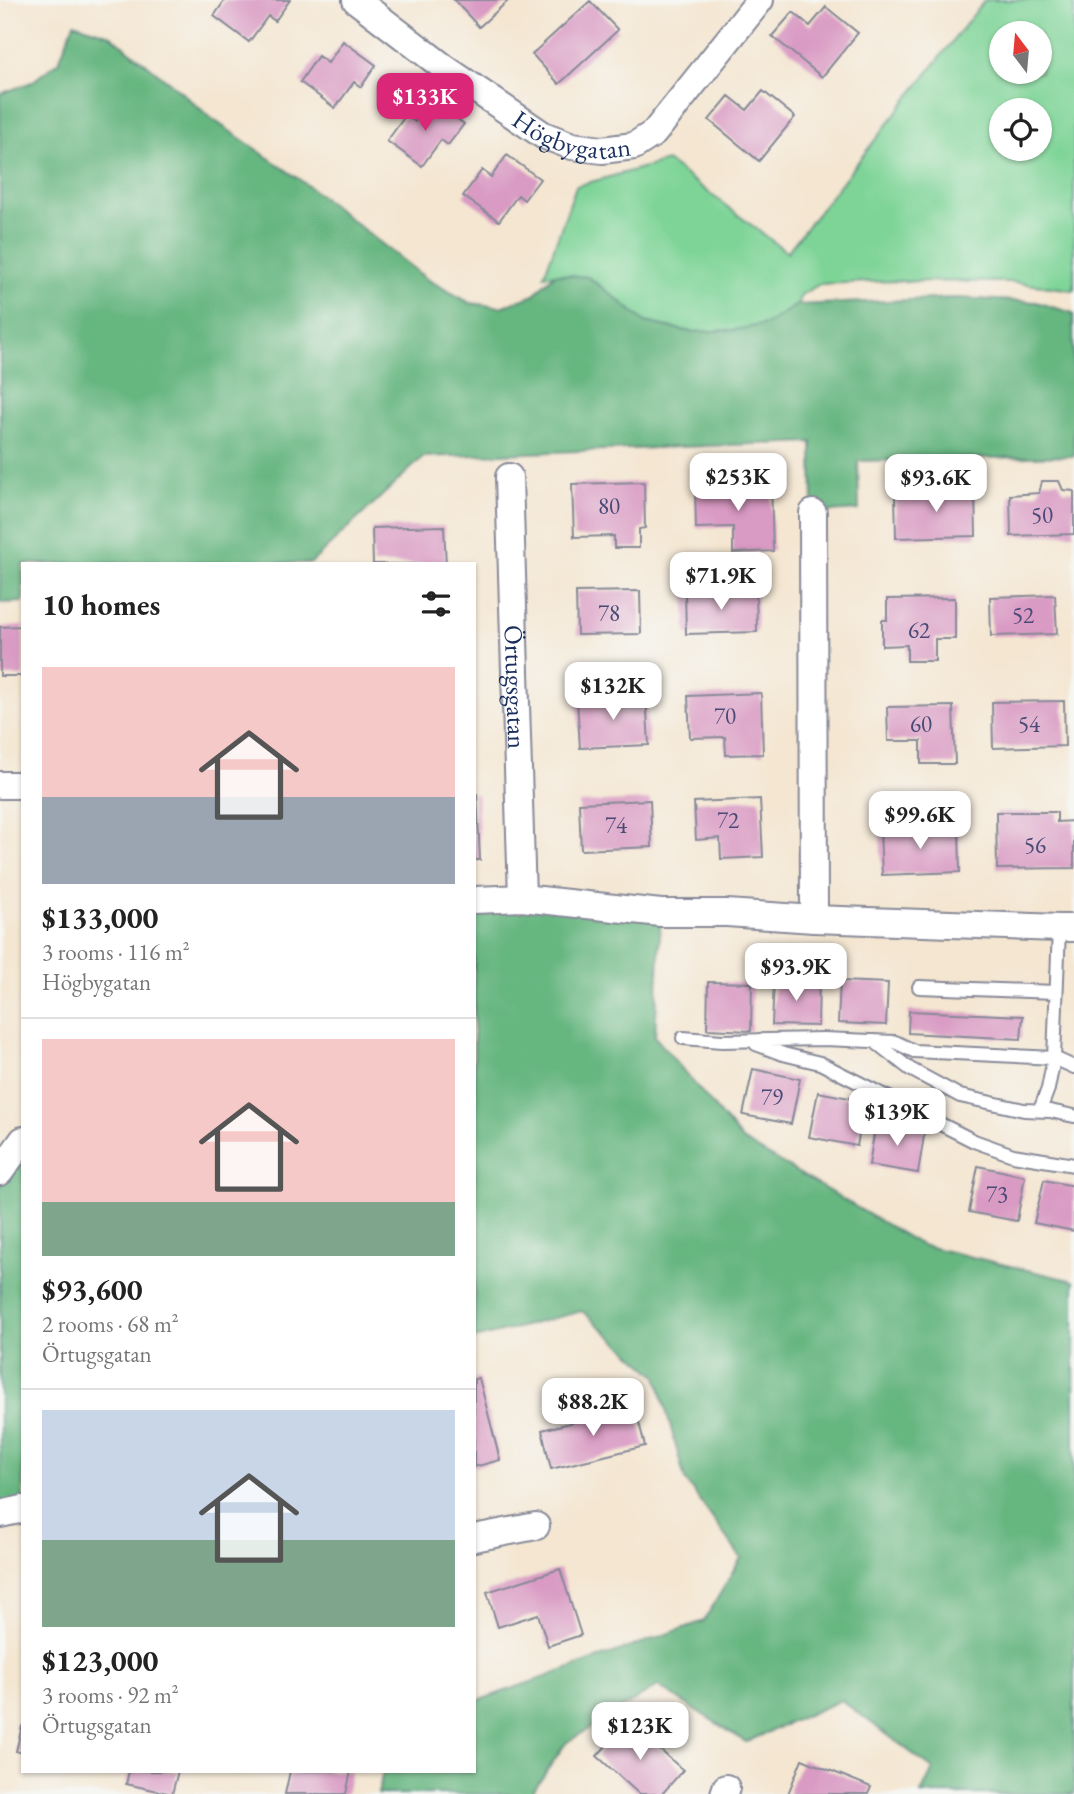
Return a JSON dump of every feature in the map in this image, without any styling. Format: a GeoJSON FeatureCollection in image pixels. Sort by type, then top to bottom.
{"type":"FeatureCollection","features":[{"type":"Feature","properties":{"kind":"street","name":"Högbygatan"},"geometry":{"type":"LineString","coordinates":[[356,0],[446,69],[543,135],[572,146],[602,150],[634,146],[654,133],[760,0]]}},
{"type":"Feature","properties":{"kind":"street","name":"Örtugsgatan"},"geometry":{"type":"LineString","coordinates":[[509,477],[522,898]]}},
{"type":"Feature","properties":{"kind":"street"},"geometry":{"type":"LineString","coordinates":[[813,513],[814,919]]}},
{"type":"Feature","properties":{"kind":"street"},"geometry":{"type":"LineString","coordinates":[[0,785],[21,785]]}},
{"type":"Feature","properties":{"kind":"street"},"geometry":{"type":"LineString","coordinates":[[476,900],[522,898],[662,913],[727,913],[814,919],[1066,928]]}},
{"type":"Feature","properties":{"kind":"street"},"geometry":{"type":"LineString","coordinates":[[0,1172],[21,1143]]}},
{"type":"Feature","properties":{"kind":"street"},"geometry":{"type":"LineString","coordinates":[[0,1514],[21,1509]]}},
{"type":"Feature","properties":{"kind":"street"},"geometry":{"type":"LineString","coordinates":[[476,1538],[536,1526]]}},
{"type":"Feature","properties":{"kind":"lane"},"geometry":{"type":"LineString","coordinates":[[1040,1110],[1048,1089],[1054,1058],[1056,992],[1066,928]]}},
{"type":"Feature","properties":{"kind":"lane"},"geometry":{"type":"LineString","coordinates":[[919,987],[1056,992]]}},
{"type":"Feature","properties":{"kind":"lane"},"geometry":{"type":"LineString","coordinates":[[683,1038],[722,1041],[824,1039],[895,1042],[914,1051],[1054,1058],[1074,1067]]}},
{"type":"Feature","properties":{"kind":"lane"},"geometry":{"type":"LineString","coordinates":[[749,1041],[783,1054],[820,1063],[974,1141],[1013,1155],[1074,1165]]}},
{"type":"Feature","properties":{"kind":"lane"},"geometry":{"type":"LineString","coordinates":[[874,1041],[910,1069],[960,1096],[1024,1110],[1074,1116]]}},
{"type":"Feature","properties":{"kind":"green space"},"geometry":{"type":"Polygon","coordinates":[[[985,0],[1074,0],[1074,290],[1012,282],[894,281],[820,284],[801,295],[797,305],[766,324],[735,330],[691,332],[645,322],[588,277],[555,274],[544,276],[576,186],[667,161],[787,252],[985,0]]]}},
{"type":"Feature","properties":{"kind":"green space"},"geometry":{"type":"Polygon","coordinates":[[[74,23],[110,35],[211,118],[299,179],[428,280],[470,303],[501,307],[532,296],[555,274],[588,277],[645,322],[691,332],[735,330],[766,324],[797,305],[956,298],[1036,302],[1073,313],[1074,456],[858,461],[859,510],[813,513],[812,442],[423,457],[312,562],[21,562],[21,602],[0,603],[0,94],[32,82],[59,61],[74,23]]]}},
{"type":"Feature","properties":{"kind":"green space"},"geometry":{"type":"Polygon","coordinates":[[[476,900],[661,913],[655,1037],[742,1140],[921,1245],[1074,1281],[1074,1794],[921,1794],[933,1769],[841,1700],[746,1742],[658,1686],[566,1743],[531,1794],[378,1794],[383,1773],[476,1773],[476,1701],[704,1621],[741,1558],[685,1480],[657,1376],[582,1311],[476,1338],[476,900]]]}},
{"type":"Feature","properties":{"kind":"green space"},"geometry":{"type":"Polygon","coordinates":[[[21,1143],[21,1509],[0,1514],[0,1172],[21,1143]]]}},
{"type":"Feature","properties":{"kind":"building"},"geometry":{"type":"Polygon","coordinates":[[[225,0],[290,0],[275,21],[268,16],[249,42],[214,16],[225,0]]]}},
{"type":"Feature","properties":{"kind":"building"},"geometry":{"type":"Polygon","coordinates":[[[454,0],[509,0],[479,27],[454,0]]]}},
{"type":"Feature","properties":{"kind":"building"},"geometry":{"type":"Polygon","coordinates":[[[590,1],[618,30],[559,84],[532,54],[590,1]]]}},
{"type":"Feature","properties":{"kind":"building"},"geometry":{"type":"Polygon","coordinates":[[[826,7],[858,33],[822,77],[772,36],[793,12],[810,26],[826,7]]]}},
{"type":"Feature","properties":{"kind":"building"},"geometry":{"type":"Polygon","coordinates":[[[343,41],[376,65],[361,87],[354,82],[335,108],[300,82],[318,56],[328,63],[343,41]]]}},
{"type":"Feature","properties":{"kind":"building"},"geometry":{"type":"Polygon","coordinates":[[[763,91],[795,117],[759,161],[709,120],[729,96],[747,110],[763,91]]]}},
{"type":"Feature","properties":{"kind":"building"},"geometry":{"type":"Polygon","coordinates":[[[431,100],[464,124],[448,145],[441,140],[422,166],[387,141],[406,115],[415,122],[431,100]]]}},
{"type":"Feature","properties":{"kind":"building"},"geometry":{"type":"Polygon","coordinates":[[[507,155],[540,179],[524,200],[518,195],[499,221],[463,196],[482,170],[491,177],[507,155]]]}},
{"type":"Feature","properties":{"kind":"building"},"geometry":{"type":"Polygon","coordinates":[[[1042,481],[1059,481],[1063,490],[1074,491],[1074,534],[1011,536],[1010,495],[1039,493],[1042,481]]]}},
{"type":"Feature","properties":{"kind":"building"},"geometry":{"type":"Polygon","coordinates":[[[644,482],[645,528],[639,529],[639,548],[614,548],[614,536],[574,537],[572,484],[644,482]]]}},
{"type":"Feature","properties":{"kind":"building"},"geometry":{"type":"Polygon","coordinates":[[[771,483],[773,551],[733,553],[733,527],[696,528],[695,485],[771,483]]]}},
{"type":"Feature","properties":{"kind":"building"},"geometry":{"type":"Polygon","coordinates":[[[975,490],[976,536],[896,538],[895,493],[975,490]]]}},
{"type":"Feature","properties":{"kind":"building"},"geometry":{"type":"Polygon","coordinates":[[[444,526],[446,562],[373,562],[372,528],[444,526]]]}},
{"type":"Feature","properties":{"kind":"building"},"geometry":{"type":"Polygon","coordinates":[[[756,589],[757,632],[686,634],[685,591],[756,589]]]}},
{"type":"Feature","properties":{"kind":"building"},"geometry":{"type":"Polygon","coordinates":[[[640,591],[641,634],[577,635],[576,592],[640,591]]]}},
{"type":"Feature","properties":{"kind":"building"},"geometry":{"type":"Polygon","coordinates":[[[1055,595],[1057,634],[991,636],[990,597],[1055,595]]]}},
{"type":"Feature","properties":{"kind":"building"},"geometry":{"type":"Polygon","coordinates":[[[955,598],[955,639],[935,639],[935,661],[907,661],[907,645],[882,646],[882,620],[887,620],[887,599],[955,598]]]}},
{"type":"Feature","properties":{"kind":"building"},"geometry":{"type":"Polygon","coordinates":[[[21,626],[21,676],[0,676],[0,627],[21,626]]]}},
{"type":"Feature","properties":{"kind":"building"},"geometry":{"type":"Polygon","coordinates":[[[761,693],[763,754],[726,755],[725,737],[690,738],[688,696],[761,693]]]}},
{"type":"Feature","properties":{"kind":"building"},"geometry":{"type":"Polygon","coordinates":[[[646,695],[649,745],[580,748],[577,699],[646,695]]]}},
{"type":"Feature","properties":{"kind":"building"},"geometry":{"type":"Polygon","coordinates":[[[1064,701],[1065,746],[993,748],[992,702],[1064,701]]]}},
{"type":"Feature","properties":{"kind":"building"},"geometry":{"type":"Polygon","coordinates":[[[953,706],[955,764],[921,764],[921,741],[888,741],[887,707],[953,706]]]}},
{"type":"Feature","properties":{"kind":"building"},"geometry":{"type":"Polygon","coordinates":[[[476,794],[477,794],[480,860],[476,860],[476,794]]]}},
{"type":"Feature","properties":{"kind":"building"},"geometry":{"type":"Polygon","coordinates":[[[760,799],[763,857],[721,859],[720,838],[696,840],[694,802],[760,799]]]}},
{"type":"Feature","properties":{"kind":"building"},"geometry":{"type":"Polygon","coordinates":[[[650,800],[652,847],[581,850],[579,803],[650,800]]]}},
{"type":"Feature","properties":{"kind":"building"},"geometry":{"type":"Polygon","coordinates":[[[996,812],[1057,812],[1057,822],[1074,821],[1074,868],[997,869],[996,812]]]}},
{"type":"Feature","properties":{"kind":"building"},"geometry":{"type":"Polygon","coordinates":[[[959,827],[960,872],[882,875],[880,830],[959,827]]]}},
{"type":"Feature","properties":{"kind":"building"},"geometry":{"type":"Polygon","coordinates":[[[774,979],[819,980],[818,1026],[772,1025],[774,979]]]}},
{"type":"Feature","properties":{"kind":"building"},"geometry":{"type":"Polygon","coordinates":[[[840,981],[888,983],[886,1025],[838,1023],[840,981]]]}},
{"type":"Feature","properties":{"kind":"building"},"geometry":{"type":"Polygon","coordinates":[[[708,982],[752,983],[751,1031],[707,1029],[708,982]]]}},
{"type":"Feature","properties":{"kind":"building"},"geometry":{"type":"Polygon","coordinates":[[[909,1011],[1023,1016],[1021,1039],[908,1033],[909,1011]]]}},
{"type":"Feature","properties":{"kind":"building"},"geometry":{"type":"Polygon","coordinates":[[[753,1069],[800,1079],[791,1124],[743,1115],[753,1069]]]}},
{"type":"Feature","properties":{"kind":"building"},"geometry":{"type":"Polygon","coordinates":[[[818,1092],[865,1101],[857,1146],[809,1137],[818,1092]]]}},
{"type":"Feature","properties":{"kind":"building"},"geometry":{"type":"Polygon","coordinates":[[[876,1122],[925,1130],[918,1173],[869,1165],[876,1122]]]}},
{"type":"Feature","properties":{"kind":"building"},"geometry":{"type":"Polygon","coordinates":[[[978,1166],[1025,1176],[1017,1221],[969,1212],[978,1166]]]}},
{"type":"Feature","properties":{"kind":"building"},"geometry":{"type":"Polygon","coordinates":[[[1044,1180],[1074,1186],[1074,1231],[1034,1223],[1044,1180]]]}},
{"type":"Feature","properties":{"kind":"building"},"geometry":{"type":"Polygon","coordinates":[[[479,1378],[500,1460],[476,1466],[476,1379],[479,1378]]]}},
{"type":"Feature","properties":{"kind":"building"},"geometry":{"type":"Polygon","coordinates":[[[635,1407],[645,1446],[551,1469],[542,1430],[635,1407]]]}},
{"type":"Feature","properties":{"kind":"building"},"geometry":{"type":"Polygon","coordinates":[[[560,1569],[581,1635],[548,1646],[538,1614],[498,1627],[487,1592],[560,1569]]]}},
{"type":"Feature","properties":{"kind":"building"},"geometry":{"type":"Polygon","coordinates":[[[628,1722],[683,1770],[662,1794],[639,1794],[597,1756],[628,1722]]]}},
{"type":"Feature","properties":{"kind":"building"},"geometry":{"type":"Polygon","coordinates":[[[21,1730],[21,1752],[16,1751],[21,1730]]]}},
{"type":"Feature","properties":{"kind":"building"},"geometry":{"type":"Polygon","coordinates":[[[802,1759],[871,1787],[868,1794],[788,1794],[802,1759]]]}},
{"type":"Feature","properties":{"kind":"building"},"geometry":{"type":"Polygon","coordinates":[[[129,1773],[177,1773],[172,1794],[126,1784],[129,1773]]]}},
{"type":"Feature","properties":{"kind":"building"},"geometry":{"type":"Polygon","coordinates":[[[290,1773],[351,1773],[346,1794],[285,1794],[290,1773]]]}}]}
